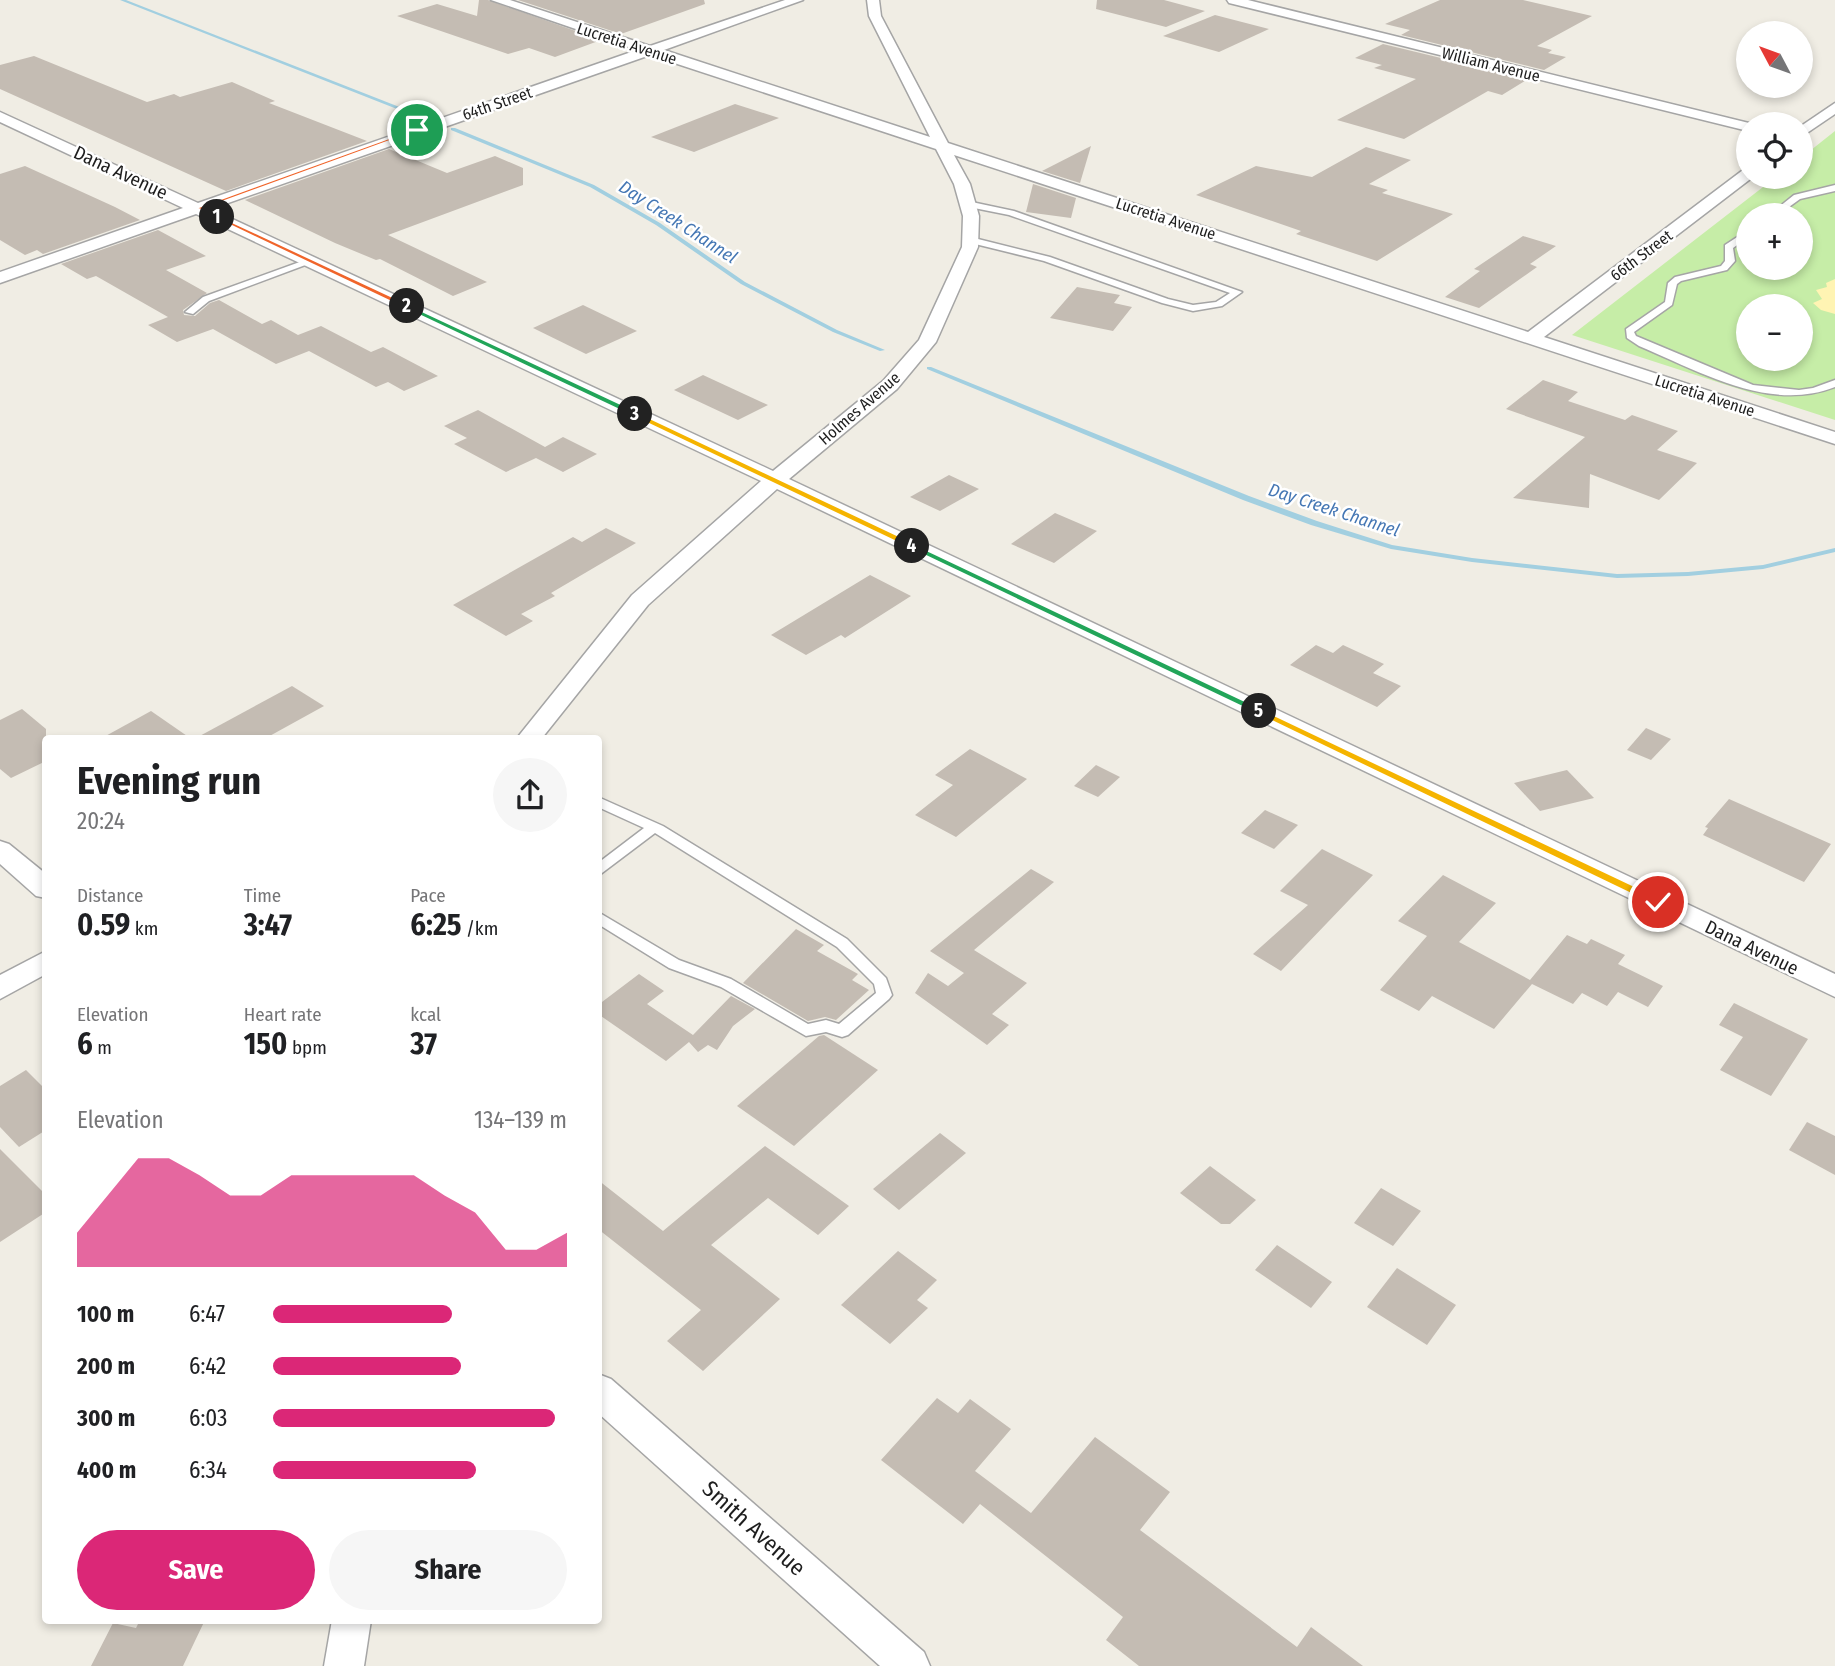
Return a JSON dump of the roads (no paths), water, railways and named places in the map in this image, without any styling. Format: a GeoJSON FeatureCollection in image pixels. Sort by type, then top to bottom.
{"type":"FeatureCollection","features":[{"type":"Feature","properties":{"kind":"street","name":"Lucretia Avenue"},"geometry":{"type":"LineString","coordinates":[[497,0],[1835,438]]}},
{"type":"Feature","properties":{"kind":"street","name":"64th Street"},"geometry":{"type":"LineString","coordinates":[[0,278],[417,130],[797,0]]}},
{"type":"Feature","properties":{"kind":"street","name":"Holmes Avenue"},"geometry":{"type":"LineString","coordinates":[[531,735],[640,600],[775,480],[890,385],[927,342],[970,247],[971,216],[962,184],[875,16],[873,0]]}},
{"type":"Feature","properties":{"kind":"street","name":"William Avenue"},"geometry":{"type":"LineString","coordinates":[[1233,0],[1736,124]]}},
{"type":"Feature","properties":{"kind":"street"},"geometry":{"type":"LineString","coordinates":[[1813,124],[1835,107]]}},
{"type":"Feature","properties":{"kind":"street","name":"Dana Avenue"},"geometry":{"type":"LineString","coordinates":[[0,116],[775,480],[1835,986]]}},
{"type":"Feature","properties":{"kind":"street","name":"66th Street"},"geometry":{"type":"LineString","coordinates":[[1533,337],[1736,182]]}},
{"type":"Feature","properties":{"kind":"street"},"geometry":{"type":"LineString","coordinates":[[0,850],[42,886]]}},
{"type":"Feature","properties":{"kind":"street"},"geometry":{"type":"LineString","coordinates":[[0,988],[42,963]]}},
{"type":"Feature","properties":{"kind":"street","name":"Smith Avenue"},"geometry":{"type":"LineString","coordinates":[[602,1394],[910,1666]]}},
{"type":"Feature","properties":{"kind":"street"},"geometry":{"type":"LineString","coordinates":[[344,1666],[351,1624]]}},
{"type":"Feature","properties":{"kind":"lane"},"geometry":{"type":"LineString","coordinates":[[1789,203],[1797,197],[1835,188]]}},
{"type":"Feature","properties":{"kind":"lane"},"geometry":{"type":"LineString","coordinates":[[967,204],[1011,213],[1237,292],[1219,304],[1193,308],[1165,301],[1046,259],[970,240]]}},
{"type":"Feature","properties":{"kind":"lane"},"geometry":{"type":"LineString","coordinates":[[1736,241],[1727,247],[1730,261],[1724,268],[1678,279],[1673,284],[1668,303],[1636,324],[1629,331],[1632,338],[1751,388],[1799,393],[1815,391],[1835,383]]}},
{"type":"Feature","properties":{"kind":"lane"},"geometry":{"type":"LineString","coordinates":[[190,312],[206,299],[311,261]]}},
{"type":"Feature","properties":{"kind":"lane"},"geometry":{"type":"LineString","coordinates":[[602,803],[653,827],[842,943],[881,982],[884,995],[842,1031],[826,1026],[806,1030],[726,983],[674,964],[602,919]]}},
{"type":"Feature","properties":{"kind":"lane"},"geometry":{"type":"LineString","coordinates":[[602,868],[653,827]]}},
{"type":"Feature","properties":{"kind":"waterway","name":"Day Creek Channel"},"geometry":{"type":"LineString","coordinates":[[122,0],[427,119]]}},
{"type":"Feature","properties":{"kind":"waterway","name":"Day Creek Channel"},"geometry":{"type":"LineString","coordinates":[[453,129],[592,186],[658,224],[743,283],[835,331],[882,350]]}},
{"type":"Feature","properties":{"kind":"waterway","name":"Day Creek Channel"},"geometry":{"type":"LineString","coordinates":[[929,368],[1246,498],[1391,547],[1472,560],[1617,576],[1688,574],[1763,567],[1835,550]]}}]}
